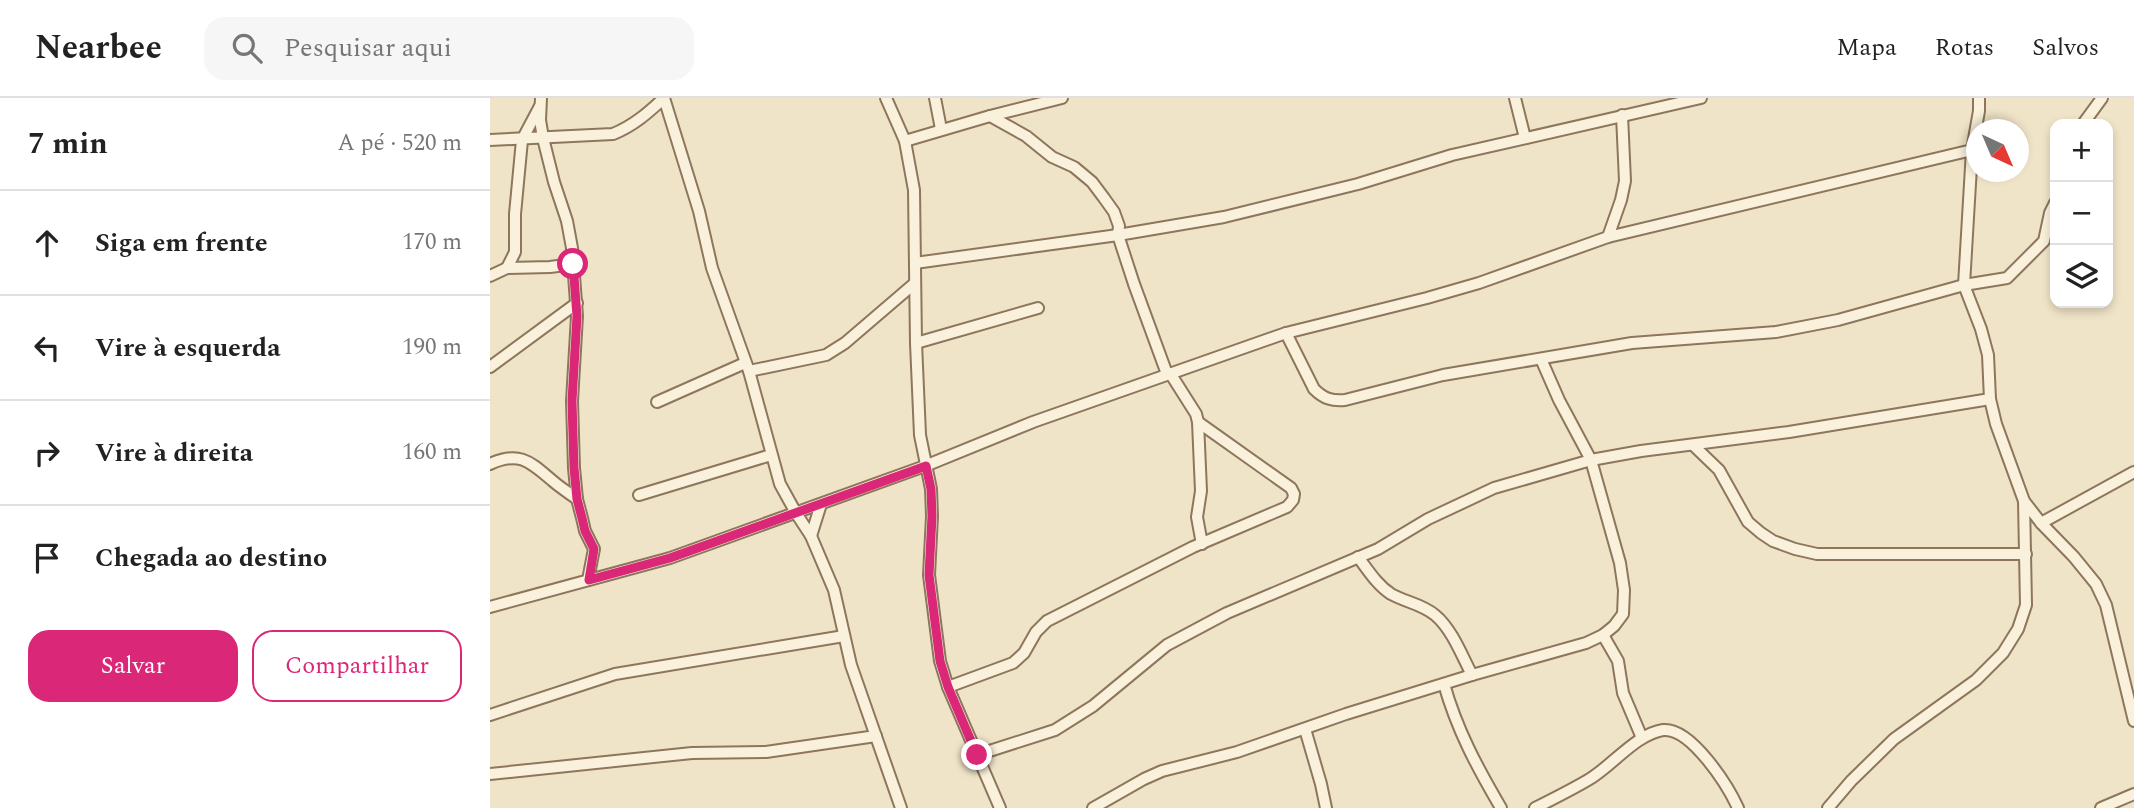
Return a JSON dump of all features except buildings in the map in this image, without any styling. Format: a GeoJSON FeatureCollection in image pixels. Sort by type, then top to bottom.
{"type":"FeatureCollection","features":[{"type":"Feature","properties":{"kind":"street"},"geometry":{"type":"LineString","coordinates":[[490,140],[612,134],[645,116],[664,98],[699,211],[712,268],[747,367],[780,484],[811,536],[834,590],[851,665],[901,808]]}},
{"type":"Feature","properties":{"kind":"street"},"geometry":{"type":"LineString","coordinates":[[886,98],[905,141],[914,190],[920,435],[931,489],[929,575],[940,661],[948,687],[1000,808]]}},
{"type":"Feature","properties":{"kind":"street"},"geometry":{"type":"LineString","coordinates":[[935,98],[941,129]]}},
{"type":"Feature","properties":{"kind":"street"},"geometry":{"type":"LineString","coordinates":[[905,141],[1028,102],[1062,98]]}},
{"type":"Feature","properties":{"kind":"street"},"geometry":{"type":"LineString","coordinates":[[1515,98],[1525,138]]}},
{"type":"Feature","properties":{"kind":"street"},"geometry":{"type":"LineString","coordinates":[[915,263],[1118,235],[1224,217],[1358,184],[1452,155],[1701,98]]}},
{"type":"Feature","properties":{"kind":"street"},"geometry":{"type":"LineString","coordinates":[[1978,119],[1979,98]]}},
{"type":"Feature","properties":{"kind":"street"},"geometry":{"type":"LineString","coordinates":[[2087,119],[2102,98]]}},
{"type":"Feature","properties":{"kind":"street"},"geometry":{"type":"LineString","coordinates":[[541,101],[543,138],[570,234],[577,303],[572,401],[574,468],[577,499],[585,531],[594,549],[589,580]]}},
{"type":"Feature","properties":{"kind":"street"},"geometry":{"type":"LineString","coordinates":[[507,268],[515,252],[515,214],[522,140],[541,101]]}},
{"type":"Feature","properties":{"kind":"street"},"geometry":{"type":"LineString","coordinates":[[1608,237],[1625,180],[1622,115]]}},
{"type":"Feature","properties":{"kind":"street"},"geometry":{"type":"LineString","coordinates":[[989,116],[1026,136],[1052,157],[1074,167],[1092,182],[1114,212],[1119,226],[1118,235],[1169,373],[1196,414],[1201,491],[1196,517],[1202,544]]}},
{"type":"Feature","properties":{"kind":"street"},"geometry":{"type":"LineString","coordinates":[[490,607],[670,558],[926,466],[1033,422],[1286,332],[1479,283],[1608,237],[1966,151]]}},
{"type":"Feature","properties":{"kind":"street"},"geometry":{"type":"LineString","coordinates":[[1970,182],[1964,285],[1988,355],[1990,399],[1996,424],[2024,501],[2096,583],[2106,605],[2129,679],[2134,721]]}},
{"type":"Feature","properties":{"kind":"street"},"geometry":{"type":"LineString","coordinates":[[1286,332],[1314,389],[1321,396],[1333,401],[1345,400],[1443,375],[1632,343],[1776,332],[1838,320],[1964,285],[2001,279],[2010,275],[2044,241],[2050,214]]}},
{"type":"Feature","properties":{"kind":"street"},"geometry":{"type":"LineString","coordinates":[[490,276],[507,268],[573,264]]}},
{"type":"Feature","properties":{"kind":"street"},"geometry":{"type":"LineString","coordinates":[[657,402],[747,367],[826,355],[915,283]]}},
{"type":"Feature","properties":{"kind":"street"},"geometry":{"type":"LineString","coordinates":[[490,367],[577,303]]}},
{"type":"Feature","properties":{"kind":"street"},"geometry":{"type":"LineString","coordinates":[[916,343],[1038,308]]}},
{"type":"Feature","properties":{"kind":"street"},"geometry":{"type":"LineString","coordinates":[[1093,808],[1163,771],[1237,752],[1346,714],[1586,643],[1615,626],[1623,614],[1624,590],[1620,563],[1591,460],[1541,359]]}},
{"type":"Feature","properties":{"kind":"street"},"geometry":{"type":"LineString","coordinates":[[977,755],[1055,730],[1093,706],[1167,645],[1227,613],[1378,549],[1428,519],[1494,488],[1591,460],[1641,451],[1789,432],[1990,399]]}},
{"type":"Feature","properties":{"kind":"street"},"geometry":{"type":"LineString","coordinates":[[948,687],[1013,663],[1024,653],[1035,632],[1047,621],[1202,544],[1287,507],[1293,500],[1291,488],[1198,422]]}},
{"type":"Feature","properties":{"kind":"street"},"geometry":{"type":"LineString","coordinates":[[1693,445],[1719,470],[1748,522],[1773,541],[1795,550],[1817,554],[2026,554]]}},
{"type":"Feature","properties":{"kind":"street"},"geometry":{"type":"LineString","coordinates":[[639,495],[771,455]]}},
{"type":"Feature","properties":{"kind":"street"},"geometry":{"type":"LineString","coordinates":[[490,464],[516,457],[530,462],[577,499]]}},
{"type":"Feature","properties":{"kind":"street"},"geometry":{"type":"LineString","coordinates":[[2041,523],[2134,472]]}},
{"type":"Feature","properties":{"kind":"street"},"geometry":{"type":"LineString","coordinates":[[1828,808],[1894,739],[1976,680],[2003,653],[2018,629],[2026,606],[2024,501]]}},
{"type":"Feature","properties":{"kind":"street"},"geometry":{"type":"LineString","coordinates":[[811,536],[821,504]]}},
{"type":"Feature","properties":{"kind":"street"},"geometry":{"type":"LineString","coordinates":[[1358,557],[1379,584],[1390,593],[1436,615],[1448,630],[1472,675]]}},
{"type":"Feature","properties":{"kind":"street"},"geometry":{"type":"LineString","coordinates":[[1603,635],[1618,661],[1623,693],[1642,738]]}},
{"type":"Feature","properties":{"kind":"street"},"geometry":{"type":"LineString","coordinates":[[490,715],[615,674],[844,636]]}},
{"type":"Feature","properties":{"kind":"street"},"geometry":{"type":"LineString","coordinates":[[1444,684],[1456,722],[1478,769],[1501,808]]}},
{"type":"Feature","properties":{"kind":"street"},"geometry":{"type":"LineString","coordinates":[[1305,729],[1326,808]]}},
{"type":"Feature","properties":{"kind":"street"},"geometry":{"type":"LineString","coordinates":[[1535,808],[1590,779],[1642,738],[1664,730],[1676,732],[1696,747],[1730,789],[1738,808]]}},
{"type":"Feature","properties":{"kind":"street"},"geometry":{"type":"LineString","coordinates":[[490,774],[692,753],[766,752],[876,736]]}},
{"type":"Feature","properties":{"kind":"street"},"geometry":{"type":"LineString","coordinates":[[2101,808],[2134,794]]}},
{"type":"Feature","properties":{"kind":"route"},"geometry":{"type":"LineString","coordinates":[[573,264],[577,303],[572,401],[574,468],[577,499],[585,531],[594,549],[589,580],[670,558],[926,466],[931,489],[932,516],[929,575],[940,661],[977,755]]}}]}
